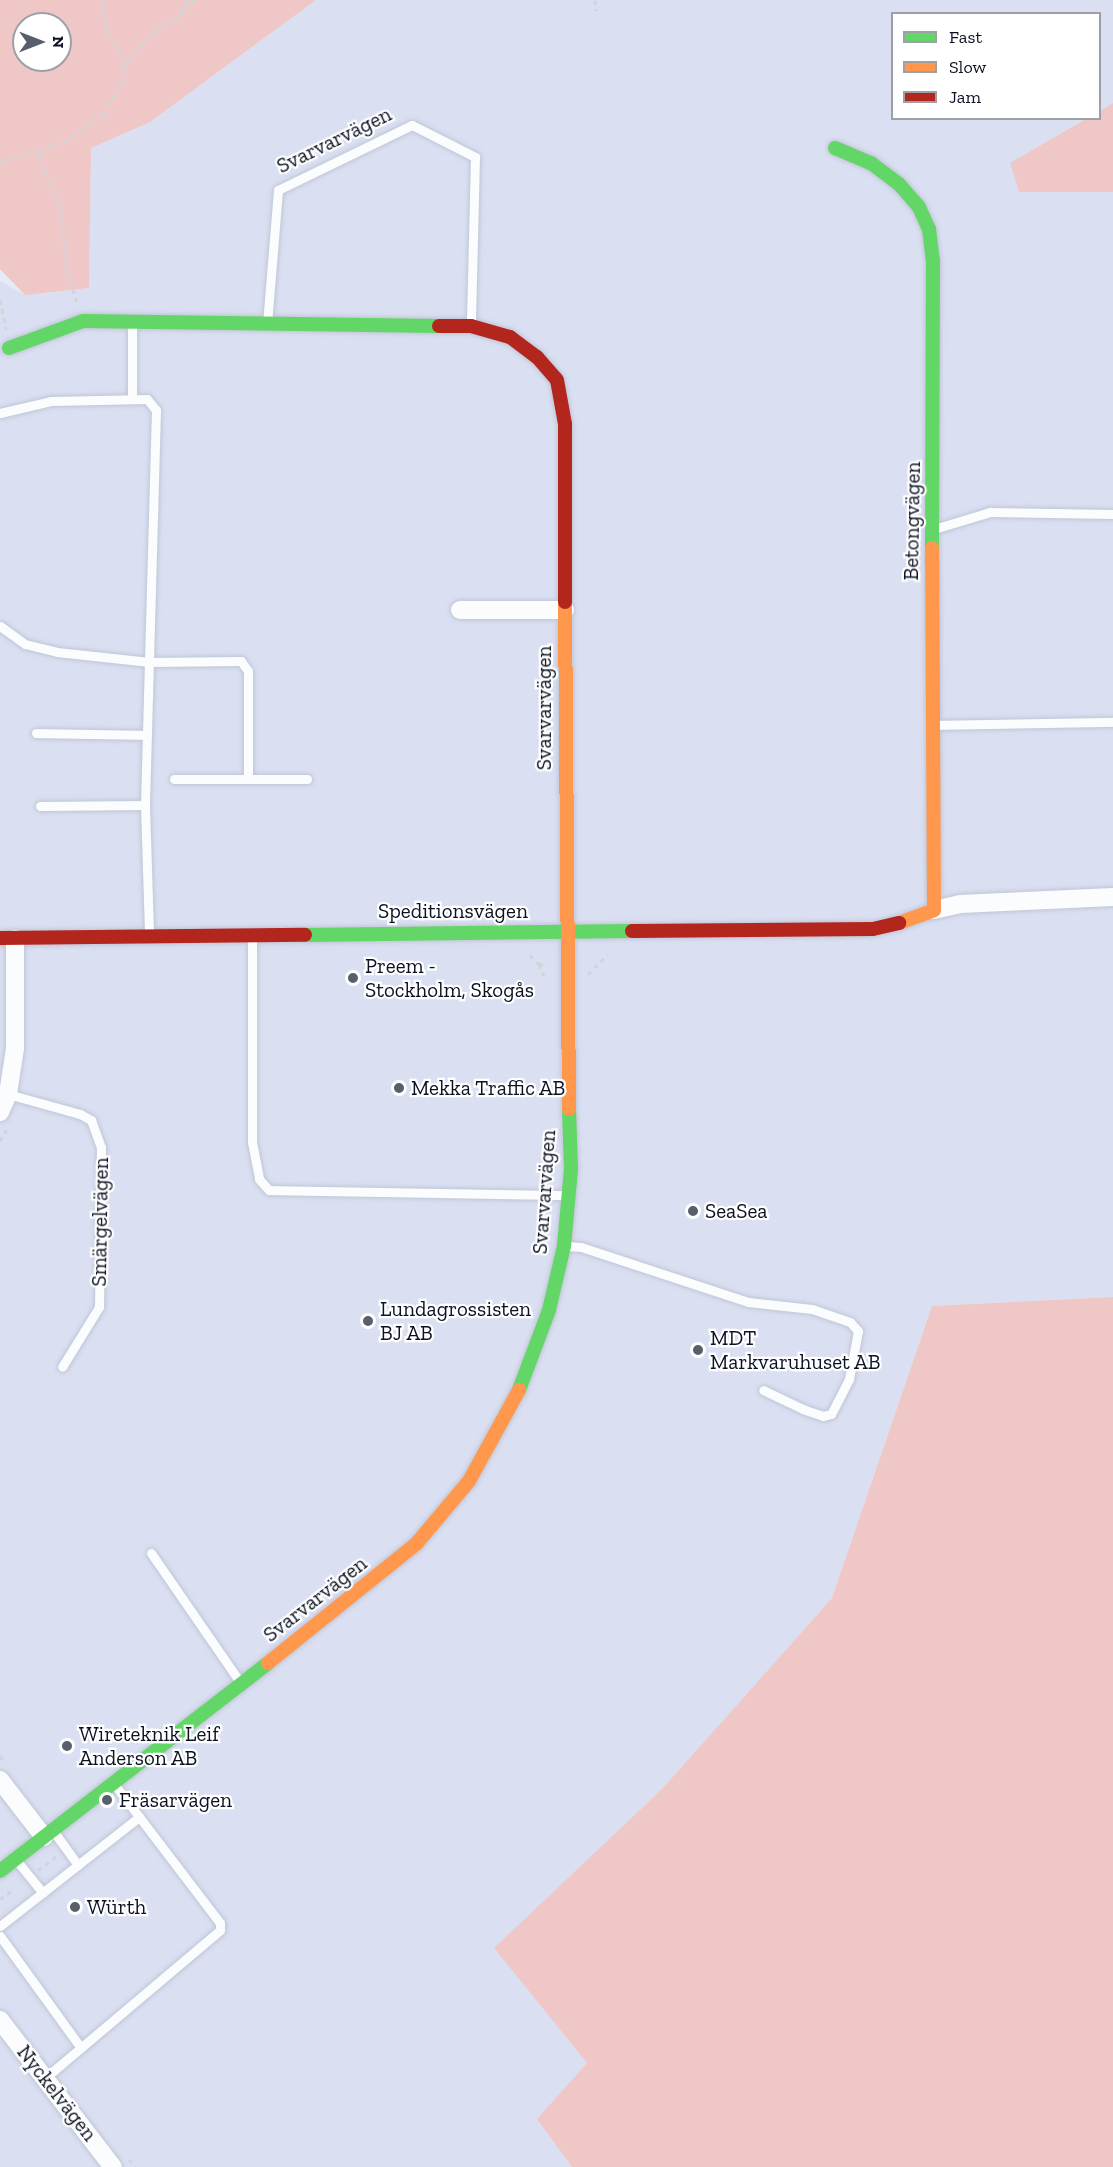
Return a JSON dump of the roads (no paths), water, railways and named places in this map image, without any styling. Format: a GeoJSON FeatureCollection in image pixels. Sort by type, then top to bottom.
{"type":"FeatureCollection","features":[{"type":"Feature","properties":{"kind":"street","name":"Betongvägen"},"geometry":{"type":"LineString","coordinates":[[835,148],[871,163],[899,184],[919,207],[929,229],[933,261],[934,529],[931,725],[934,910]]}},
{"type":"Feature","properties":{"kind":"street","name":"Svarvarvägen"},"geometry":{"type":"LineString","coordinates":[[0,1871],[417,1544],[469,1481],[503,1424],[529,1368],[564,1246],[568,1195],[565,932],[565,424],[557,380],[537,357],[510,337],[471,326],[267,326],[83,321],[9,348]]}},
{"type":"Feature","properties":{"kind":"street"},"geometry":{"type":"LineString","coordinates":[[460,610],[565,610]]}},
{"type":"Feature","properties":{"kind":"street"},"geometry":{"type":"LineString","coordinates":[[934,910],[960,904],[1113,897]]}},
{"type":"Feature","properties":{"kind":"street","name":"Speditionsvägen"},"geometry":{"type":"LineString","coordinates":[[7,939],[149,935],[873,929],[934,910]]}},
{"type":"Feature","properties":{"kind":"street"},"geometry":{"type":"LineString","coordinates":[[5,1119],[15,1048],[7,939]]}},
{"type":"Feature","properties":{"kind":"street"},"geometry":{"type":"LineString","coordinates":[[4,1773],[48,1834]]}},
{"type":"Feature","properties":{"kind":"street","name":"Nyckelvägen"},"geometry":{"type":"LineString","coordinates":[[0,2020],[113,2167]]}},
{"type":"Feature","properties":{"kind":"lane","name":"Svarvarvägen"},"geometry":{"type":"LineString","coordinates":[[267,326],[278,190],[412,125],[475,157],[471,326]]}},
{"type":"Feature","properties":{"kind":"lane"},"geometry":{"type":"LineString","coordinates":[[132,322],[132,399]]}},
{"type":"Feature","properties":{"kind":"lane"},"geometry":{"type":"LineString","coordinates":[[0,413],[51,401],[132,399],[147,399],[156,410],[145,805],[149,935]]}},
{"type":"Feature","properties":{"kind":"lane"},"geometry":{"type":"LineString","coordinates":[[934,529],[990,512],[1113,514]]}},
{"type":"Feature","properties":{"kind":"lane"},"geometry":{"type":"LineString","coordinates":[[0,626],[25,644],[57,652],[149,662],[245,664],[248,779]]}},
{"type":"Feature","properties":{"kind":"lane"},"geometry":{"type":"LineString","coordinates":[[931,725],[1113,722]]}},
{"type":"Feature","properties":{"kind":"lane"},"geometry":{"type":"LineString","coordinates":[[36,733],[147,735]]}},
{"type":"Feature","properties":{"kind":"lane"},"geometry":{"type":"LineString","coordinates":[[174,779],[306,779]]}},
{"type":"Feature","properties":{"kind":"lane"},"geometry":{"type":"LineString","coordinates":[[40,806],[145,805]]}},
{"type":"Feature","properties":{"kind":"lane"},"geometry":{"type":"LineString","coordinates":[[252,934],[252,1142],[259,1179],[269,1190],[568,1195]]}},
{"type":"Feature","properties":{"kind":"lane","name":"Smärgelvägen"},"geometry":{"type":"LineString","coordinates":[[8,1094],[80,1114],[91,1120],[101,1147],[99,1306],[62,1367]]}},
{"type":"Feature","properties":{"kind":"lane"},"geometry":{"type":"LineString","coordinates":[[564,1246],[581,1247],[748,1302],[812,1309],[850,1322],[858,1331],[849,1379],[831,1414],[823,1416],[803,1409],[763,1390]]}},
{"type":"Feature","properties":{"kind":"lane"},"geometry":{"type":"LineString","coordinates":[[151,1554],[241,1683]]}},
{"type":"Feature","properties":{"kind":"lane"},"geometry":{"type":"LineString","coordinates":[[45,2078],[220,1930],[220,1923],[113,1783]]}},
{"type":"Feature","properties":{"kind":"lane"},"geometry":{"type":"LineString","coordinates":[[0,1926],[139,1817]]}},
{"type":"Feature","properties":{"kind":"lane"},"geometry":{"type":"LineString","coordinates":[[48,1834],[66,1849],[78,1865]]}},
{"type":"Feature","properties":{"kind":"lane"},"geometry":{"type":"LineString","coordinates":[[16,1859],[43,1893]]}},
{"type":"Feature","properties":{"kind":"lane"},"geometry":{"type":"LineString","coordinates":[[0,1936],[81,2048]]}},
{"type":"Feature","properties":{"kind":"place","name":"Preem - Stockholm, Skogås"},"geometry":{"type":"Point","coordinates":[353,978]}},
{"type":"Feature","properties":{"kind":"place","name":"Mekka Traffic AB"},"geometry":{"type":"Point","coordinates":[399,1088]}},
{"type":"Feature","properties":{"kind":"place","name":"SeaSea"},"geometry":{"type":"Point","coordinates":[693,1211]}},
{"type":"Feature","properties":{"kind":"place","name":"Lundagrossisten BJ AB"},"geometry":{"type":"Point","coordinates":[368,1321]}},
{"type":"Feature","properties":{"kind":"place","name":"MDT Markvaruhuset AB"},"geometry":{"type":"Point","coordinates":[698,1350]}},
{"type":"Feature","properties":{"kind":"place","name":"Wireteknik Leif Anderson AB"},"geometry":{"type":"Point","coordinates":[67,1746]}},
{"type":"Feature","properties":{"kind":"place","name":"Fräsarvägen"},"geometry":{"type":"Point","coordinates":[107,1800]}},
{"type":"Feature","properties":{"kind":"place","name":"Würth"},"geometry":{"type":"Point","coordinates":[75,1907]}}]}
